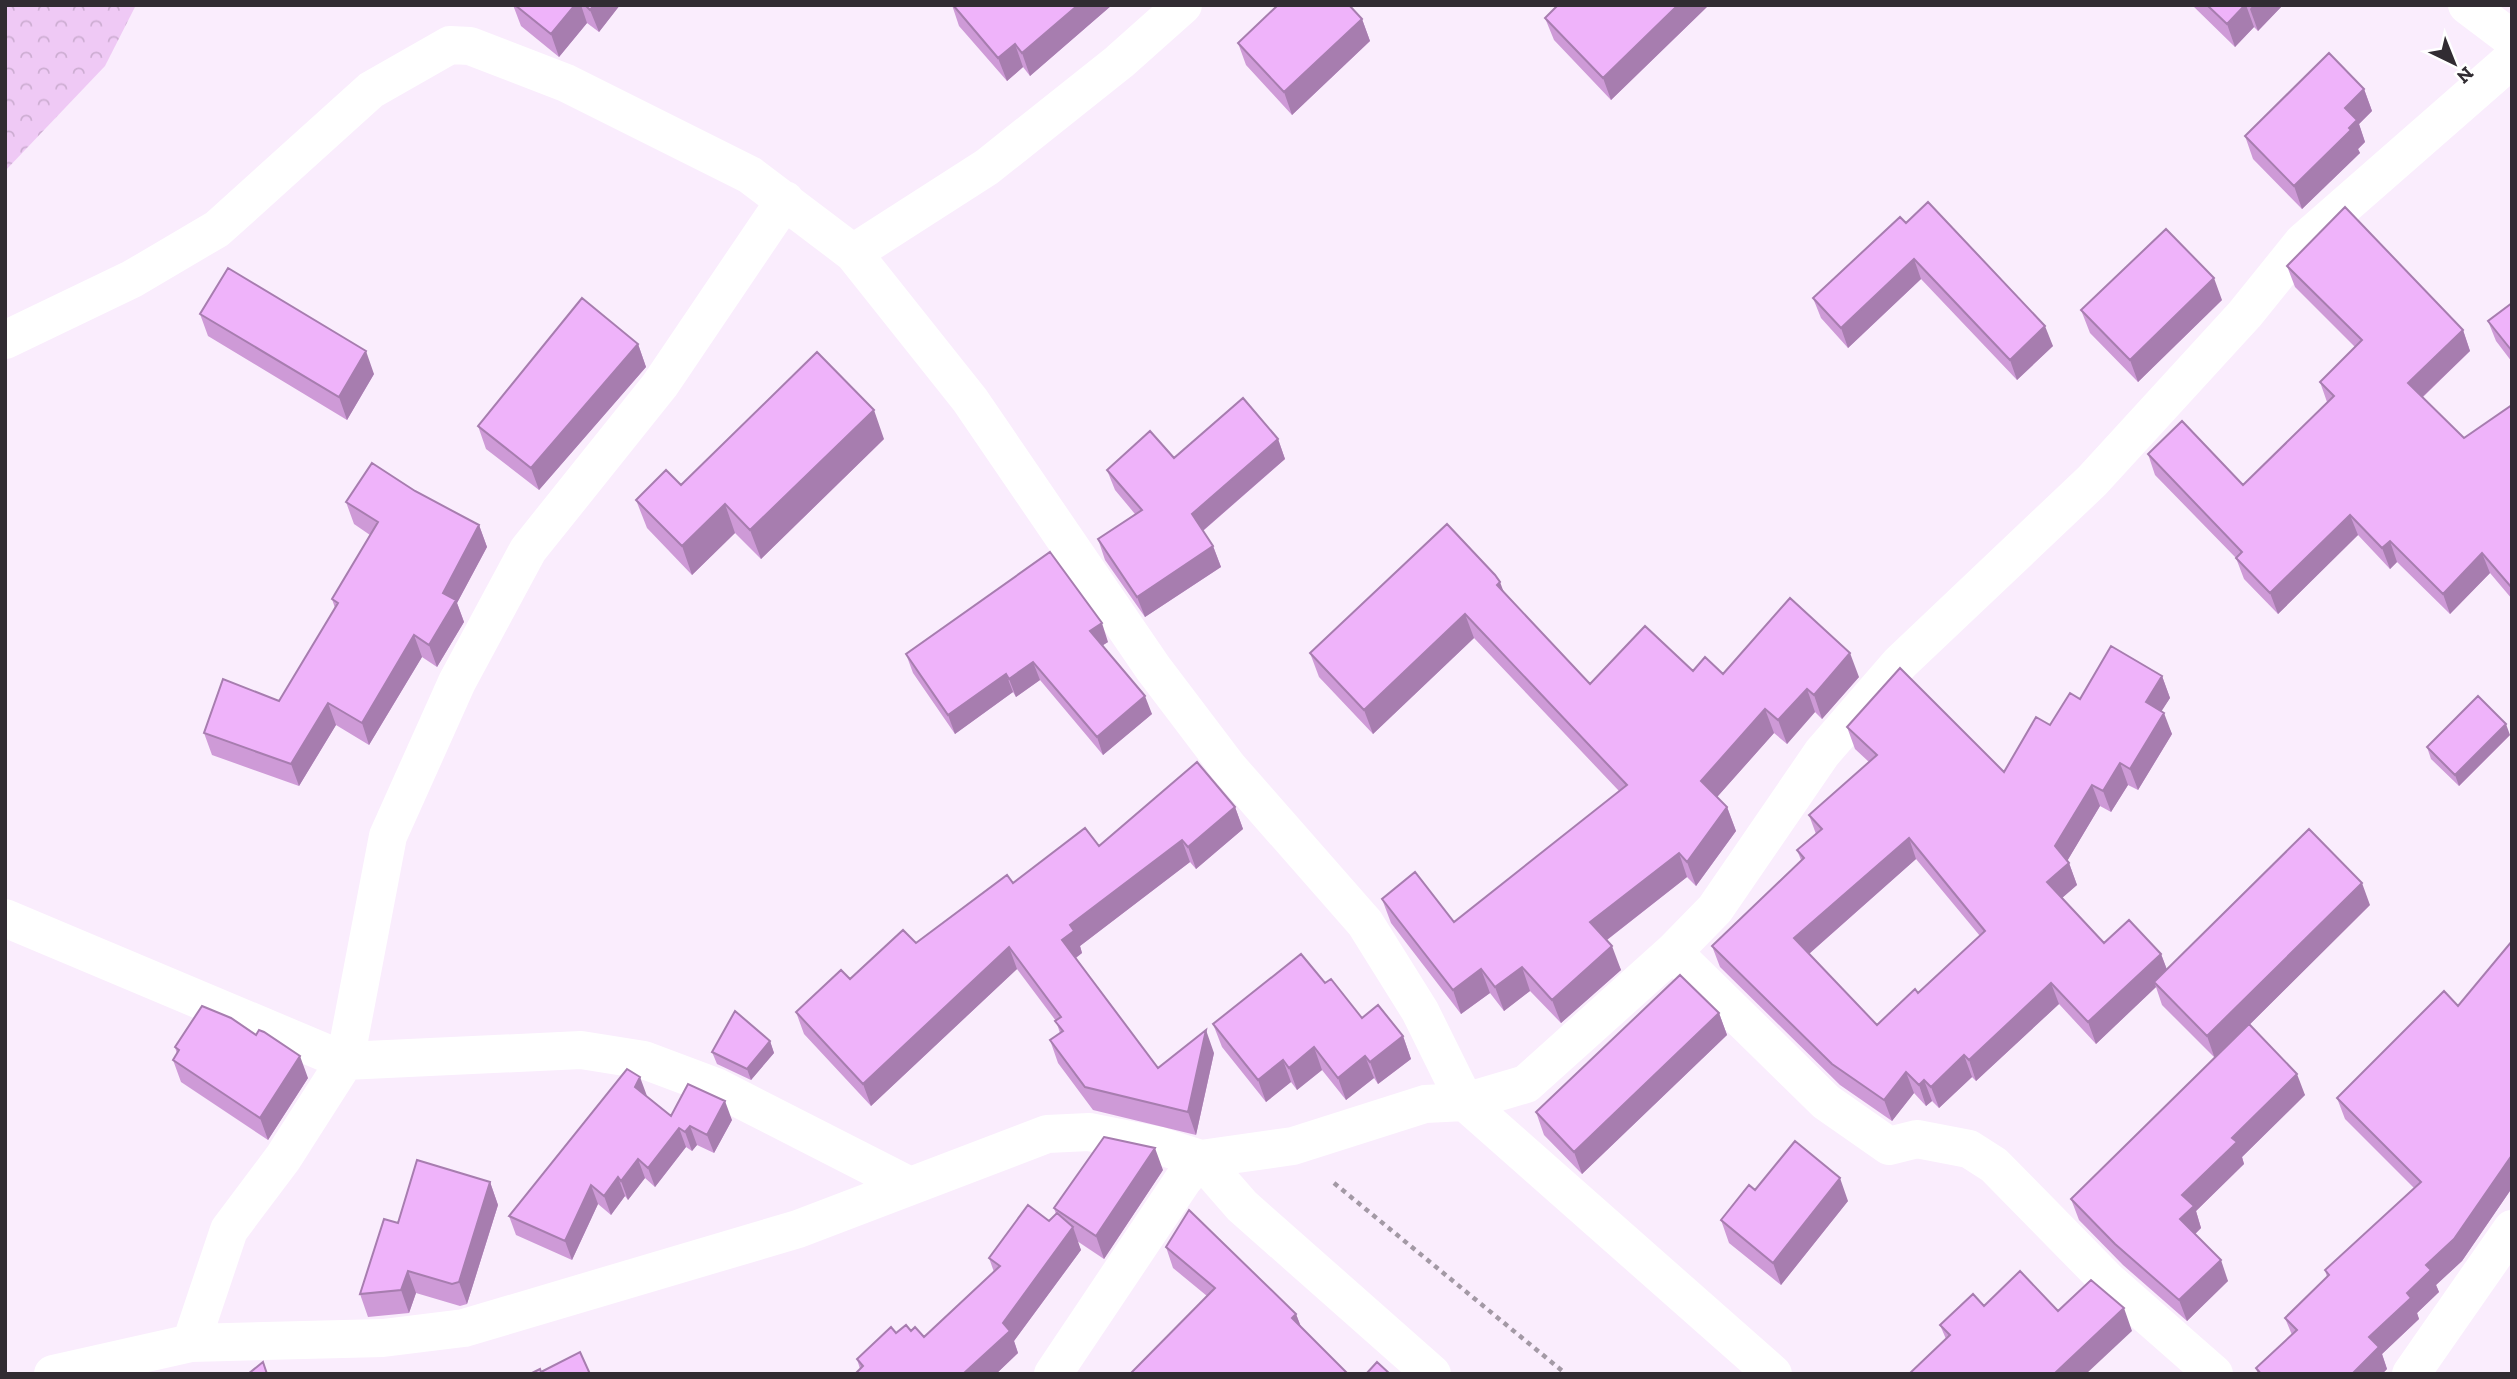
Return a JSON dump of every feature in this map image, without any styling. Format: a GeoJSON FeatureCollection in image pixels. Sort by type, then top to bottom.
{"type":"FeatureCollection","features":[{"type":"Feature","properties":{"kind":"street"},"geometry":{"type":"LineString","coordinates":[[853,253],[987,167],[1119,62],[1183,5]]}},
{"type":"Feature","properties":{"kind":"street"},"geometry":{"type":"LineString","coordinates":[[2467,5],[2512,39]]}},
{"type":"Feature","properties":{"kind":"street"},"geometry":{"type":"LineString","coordinates":[[5,340],[132,279],[217,229],[371,90],[450,45],[470,46],[566,83],[750,176],[853,253],[970,400],[1153,668],[1220,756],[1365,923],[1420,1010],[1465,1102],[1773,1374]]}},
{"type":"Feature","properties":{"kind":"street"},"geometry":{"type":"LineString","coordinates":[[52,1374],[191,1343],[383,1338],[464,1328],[798,1229],[1047,1134],[1089,1132],[1160,1146],[1202,1158],[1293,1146],[1425,1104],[1465,1102],[1526,1084],[1673,952],[1715,909],[1822,753],[1900,663],[2092,481],[2245,314],[2303,242],[2512,59]]}},
{"type":"Feature","properties":{"kind":"street"},"geometry":{"type":"LineString","coordinates":[[191,1343],[229,1230],[283,1158],[345,1061],[387,836],[457,682],[528,550],[660,384],[785,200]]}},
{"type":"Feature","properties":{"kind":"street"},"geometry":{"type":"LineString","coordinates":[[5,918],[345,1061],[581,1050],[643,1060],[716,1087],[908,1185]]}},
{"type":"Feature","properties":{"kind":"street"},"geometry":{"type":"LineString","coordinates":[[1673,952],[1826,1102],[1889,1146],[1917,1139],[1969,1149],[1994,1165],[2108,1281],[2214,1374]]}},
{"type":"Feature","properties":{"kind":"street"},"geometry":{"type":"LineString","coordinates":[[1053,1374],[1183,1180],[1202,1158]]}},
{"type":"Feature","properties":{"kind":"street"},"geometry":{"type":"LineString","coordinates":[[1202,1158],[1242,1206],[1432,1374]]}},
{"type":"Feature","properties":{"kind":"street"},"geometry":{"type":"LineString","coordinates":[[2411,1374],[2512,1229]]}},
{"type":"Feature","properties":{"kind":"path"},"geometry":{"type":"LineString","coordinates":[[1293,1146],[1566,1374]]}},
{"type":"Feature","properties":{"kind":"green space"},"geometry":{"type":"Polygon","coordinates":[[[5,5],[136,5],[105,66],[5,171],[5,5]]]}},
{"type":"Feature","properties":{"kind":"building"},"geometry":{"type":"Polygon","coordinates":[[[515,5],[575,5],[551,34],[515,5]]]}},
{"type":"Feature","properties":{"kind":"building"},"geometry":{"type":"Polygon","coordinates":[[[953,5],[1078,5],[1022,53],[1015,44],[998,58],[953,5]]]}},
{"type":"Feature","properties":{"kind":"building"},"geometry":{"type":"Polygon","coordinates":[[[1278,5],[1349,5],[1362,19],[1284,92],[1238,43],[1278,5]]]}},
{"type":"Feature","properties":{"kind":"building"},"geometry":{"type":"Polygon","coordinates":[[[1558,5],[1678,5],[1603,78],[1545,18],[1558,5]]]}},
{"type":"Feature","properties":{"kind":"building"},"geometry":{"type":"Polygon","coordinates":[[[2207,5],[2245,5],[2227,24],[2207,5]]]}},
{"type":"Feature","properties":{"kind":"building"},"geometry":{"type":"Polygon","coordinates":[[[2329,53],[2364,89],[2345,108],[2357,120],[2349,128],[2351,130],[2294,186],[2245,136],[2329,53]]]}},
{"type":"Feature","properties":{"kind":"building"},"geometry":{"type":"Polygon","coordinates":[[[1928,202],[2045,326],[2010,360],[1914,259],[1841,328],[1813,298],[1900,217],[1906,223],[1928,202]]]}},
{"type":"Feature","properties":{"kind":"building"},"geometry":{"type":"Polygon","coordinates":[[[2345,207],[2463,330],[2408,383],[2464,438],[2512,405],[2512,588],[2482,553],[2443,594],[2390,541],[2382,548],[2350,515],[2270,593],[2236,558],[2242,552],[2148,454],[2182,421],[2243,485],[2334,396],[2320,382],[2362,340],[2287,266],[2345,207]]]}},
{"type":"Feature","properties":{"kind":"building"},"geometry":{"type":"Polygon","coordinates":[[[2166,229],[2214,278],[2130,360],[2081,310],[2166,229]]]}},
{"type":"Feature","properties":{"kind":"building"},"geometry":{"type":"Polygon","coordinates":[[[228,268],[366,351],[339,397],[200,314],[228,268]]]}},
{"type":"Feature","properties":{"kind":"building"},"geometry":{"type":"Polygon","coordinates":[[[582,298],[638,344],[531,468],[478,426],[582,298]]]}},
{"type":"Feature","properties":{"kind":"building"},"geometry":{"type":"Polygon","coordinates":[[[2512,303],[2512,351],[2488,321],[2512,303]]]}},
{"type":"Feature","properties":{"kind":"building"},"geometry":{"type":"Polygon","coordinates":[[[817,352],[874,410],[750,530],[725,504],[682,546],[636,500],[666,470],[681,485],[817,352]]]}},
{"type":"Feature","properties":{"kind":"building"},"geometry":{"type":"Polygon","coordinates":[[[1243,398],[1278,439],[1192,514],[1213,546],[1137,597],[1098,539],[1142,510],[1107,470],[1150,431],[1174,458],[1243,398]]]}},
{"type":"Feature","properties":{"kind":"building"},"geometry":{"type":"Polygon","coordinates":[[[372,463],[415,491],[479,525],[443,593],[456,600],[429,645],[414,635],[362,723],[328,703],[291,764],[204,733],[223,679],[279,701],[338,603],[332,599],[378,522],[346,502],[372,463]]]}},
{"type":"Feature","properties":{"kind":"building"},"geometry":{"type":"Polygon","coordinates":[[[1447,524],[1495,575],[1500,582],[1497,585],[1590,684],[1645,626],[1693,671],[1705,657],[1723,674],[1790,598],[1850,653],[1814,695],[1807,689],[1778,720],[1765,709],[1701,781],[1727,807],[1687,862],[1679,853],[1590,922],[1612,946],[1552,1000],[1522,967],[1495,987],[1481,969],[1453,990],[1382,899],[1415,872],[1454,922],[1627,785],[1465,614],[1364,710],[1310,653],[1447,524]]]}},
{"type":"Feature","properties":{"kind":"building"},"geometry":{"type":"Polygon","coordinates":[[[1050,552],[1102,623],[1090,631],[1145,696],[1097,737],[1033,662],[1009,679],[1006,674],[948,715],[906,654],[1050,552]]]}},
{"type":"Feature","properties":{"kind":"building"},"geometry":{"type":"Polygon","coordinates":[[[2111,646],[2162,676],[2146,702],[2164,713],[2130,769],[2120,763],[2103,791],[2092,785],[2055,846],[2069,863],[2047,882],[2104,943],[2129,920],[2161,954],[2088,1022],[2051,983],[1969,1060],[1964,1055],[1931,1087],[1924,1080],[1919,1085],[1906,1072],[1884,1100],[1832,1064],[1712,946],[1804,858],[1797,850],[1822,829],[1809,815],[1877,755],[1847,727],[1900,668],[2004,772],[2036,717],[2050,725],[2070,693],[2080,699],[2111,646]],[[1909,838],[1794,938],[1877,1025],[1915,989],[1918,993],[1985,931],[1909,838]]]}},
{"type":"Feature","properties":{"kind":"building"},"geometry":{"type":"Polygon","coordinates":[[[2478,696],[2506,724],[2455,775],[2427,747],[2478,696]]]}},
{"type":"Feature","properties":{"kind":"building"},"geometry":{"type":"Polygon","coordinates":[[[1197,762],[1235,807],[1188,847],[1182,840],[1070,925],[1074,931],[1062,940],[1158,1068],[1206,1030],[1188,1112],[1085,1087],[1050,1040],[1063,1031],[1055,1021],[1061,1017],[1009,947],[863,1084],[796,1012],[841,970],[850,979],[903,930],[916,943],[1007,875],[1013,883],[1085,828],[1099,846],[1197,762]]]}},
{"type":"Feature","properties":{"kind":"building"},"geometry":{"type":"Polygon","coordinates":[[[2309,829],[2362,883],[2207,1036],[2154,982],[2309,829]]]}},
{"type":"Feature","properties":{"kind":"building"},"geometry":{"type":"Polygon","coordinates":[[[2512,941],[2512,1155],[2454,1239],[2426,1265],[2431,1270],[2407,1293],[2411,1298],[2369,1337],[2379,1347],[2352,1374],[2261,1374],[2256,1368],[2297,1330],[2285,1318],[2329,1275],[2325,1270],[2421,1182],[2337,1098],[2444,991],[2458,1006],[2512,941]]]}},
{"type":"Feature","properties":{"kind":"building"},"geometry":{"type":"Polygon","coordinates":[[[1301,954],[1325,983],[1331,979],[1362,1018],[1378,1005],[1403,1036],[1370,1062],[1365,1056],[1338,1078],[1314,1047],[1289,1068],[1283,1060],[1258,1080],[1213,1024],[1301,954]]]}},
{"type":"Feature","properties":{"kind":"building"},"geometry":{"type":"Polygon","coordinates":[[[1680,975],[1719,1013],[1574,1152],[1536,1112],[1680,975]]]}},
{"type":"Feature","properties":{"kind":"building"},"geometry":{"type":"Polygon","coordinates":[[[202,1006],[231,1018],[256,1035],[259,1030],[264,1032],[300,1056],[260,1118],[173,1060],[179,1050],[175,1047],[202,1006]]]}},
{"type":"Feature","properties":{"kind":"building"},"geometry":{"type":"Polygon","coordinates":[[[735,1011],[770,1041],[747,1069],[712,1052],[735,1011]]]}},
{"type":"Feature","properties":{"kind":"building"},"geometry":{"type":"Polygon","coordinates":[[[2249,1024],[2297,1074],[2232,1138],[2237,1142],[2182,1195],[2194,1206],[2180,1219],[2221,1260],[2179,1300],[2115,1244],[2071,1199],[2249,1024]]]}},
{"type":"Feature","properties":{"kind":"building"},"geometry":{"type":"Polygon","coordinates":[[[627,1069],[640,1077],[635,1087],[671,1116],[688,1084],[725,1101],[707,1135],[690,1126],[685,1132],[679,1128],[648,1168],[638,1159],[621,1181],[618,1177],[604,1196],[591,1185],[565,1241],[509,1216],[627,1069]]]}},
{"type":"Feature","properties":{"kind":"building"},"geometry":{"type":"Polygon","coordinates":[[[1104,1137],[1155,1148],[1096,1236],[1054,1208],[1104,1137]]]}},
{"type":"Feature","properties":{"kind":"building"},"geometry":{"type":"Polygon","coordinates":[[[1795,1141],[1840,1178],[1773,1263],[1721,1220],[1749,1185],[1755,1190],[1795,1141]]]}},
{"type":"Feature","properties":{"kind":"building"},"geometry":{"type":"Polygon","coordinates":[[[417,1160],[490,1182],[459,1282],[452,1284],[408,1271],[401,1290],[360,1294],[384,1219],[398,1223],[417,1160]]]}},
{"type":"Feature","properties":{"kind":"building"},"geometry":{"type":"Polygon","coordinates":[[[1028,1205],[1049,1221],[1057,1213],[1073,1227],[1003,1323],[1010,1331],[963,1374],[855,1374],[863,1366],[857,1359],[891,1327],[896,1333],[906,1325],[911,1331],[915,1327],[924,1337],[1000,1266],[989,1258],[1028,1205]]]}},
{"type":"Feature","properties":{"kind":"building"},"geometry":{"type":"Polygon","coordinates":[[[1189,1210],[1296,1314],[1292,1318],[1348,1374],[1130,1374],[1215,1288],[1166,1247],[1189,1210]]]}},
{"type":"Feature","properties":{"kind":"building"},"geometry":{"type":"Polygon","coordinates":[[[2020,1271],[2058,1311],[2091,1280],[2124,1308],[2054,1374],[1909,1374],[1950,1335],[1940,1325],[1973,1294],[1984,1306],[2020,1271]]]}},
{"type":"Feature","properties":{"kind":"building"},"geometry":{"type":"Polygon","coordinates":[[[580,1352],[590,1374],[530,1374],[540,1369],[541,1372],[580,1352]]]}},
{"type":"Feature","properties":{"kind":"building"},"geometry":{"type":"Polygon","coordinates":[[[263,1362],[267,1374],[248,1374],[263,1362]]]}},
{"type":"Feature","properties":{"kind":"building"},"geometry":{"type":"Polygon","coordinates":[[[1377,1362],[1390,1374],[1366,1374],[1377,1362]]]}}]}
